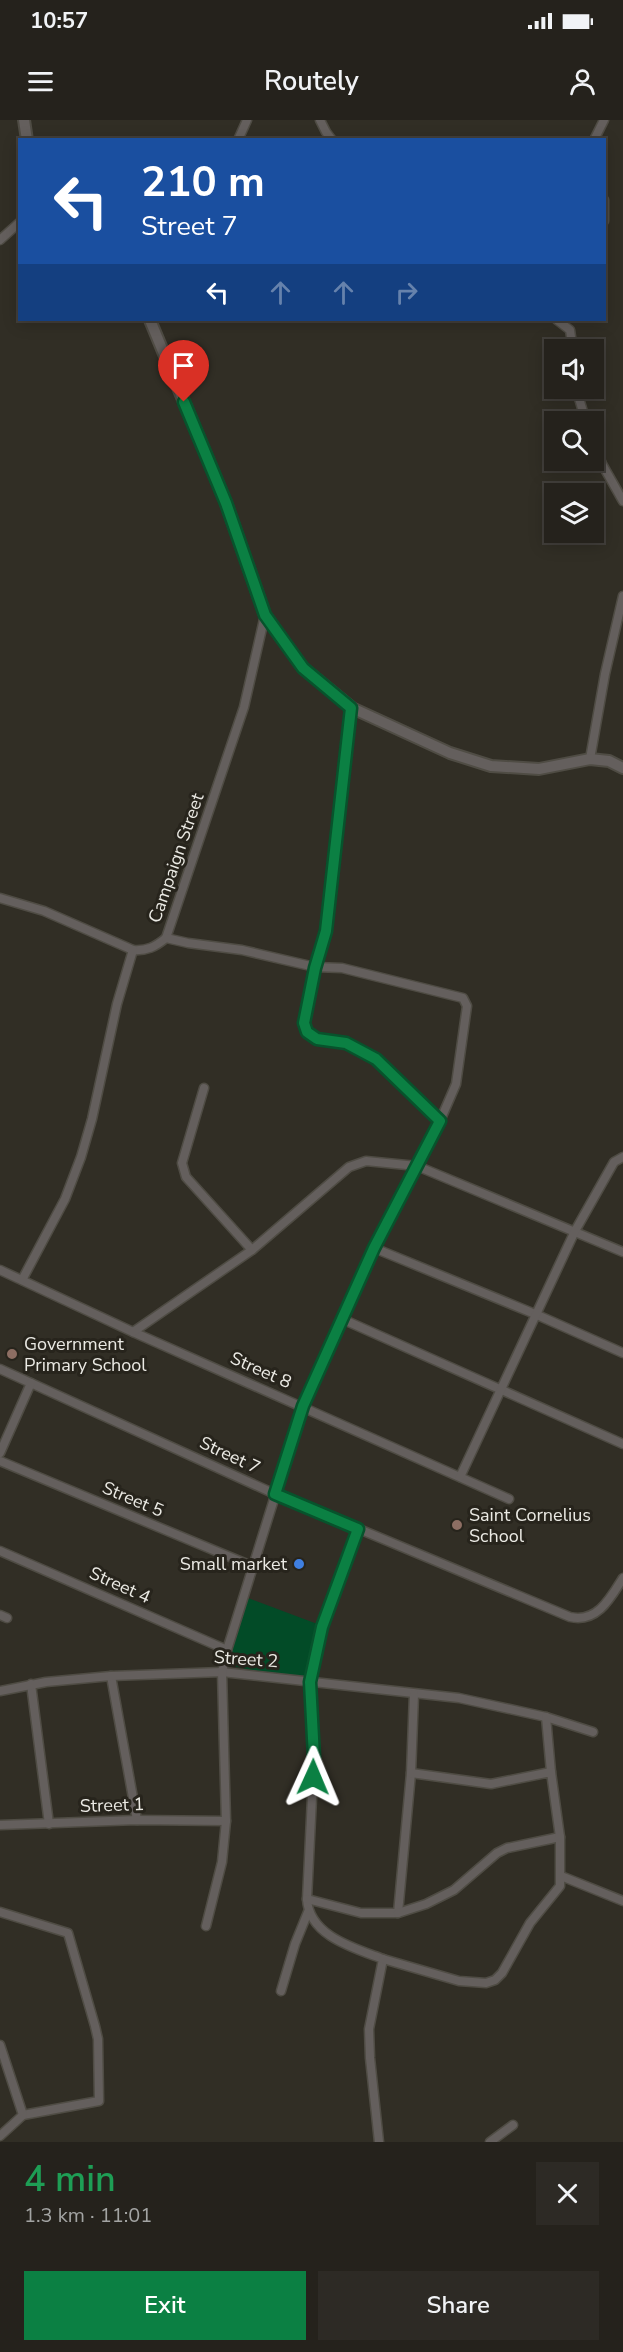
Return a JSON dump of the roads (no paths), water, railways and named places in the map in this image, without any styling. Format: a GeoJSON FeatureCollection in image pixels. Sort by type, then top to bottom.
{"type":"FeatureCollection","features":[{"type":"Feature","properties":{"kind":"street"},"geometry":{"type":"LineString","coordinates":[[24,120],[27,138]]}},
{"type":"Feature","properties":{"kind":"street"},"geometry":{"type":"LineString","coordinates":[[239,138],[247,120]]}},
{"type":"Feature","properties":{"kind":"street"},"geometry":{"type":"LineString","coordinates":[[320,120],[330,138]]}},
{"type":"Feature","properties":{"kind":"street"},"geometry":{"type":"LineString","coordinates":[[595,138],[604,120]]}},
{"type":"Feature","properties":{"kind":"street"},"geometry":{"type":"LineString","coordinates":[[0,240],[18,224]]}},
{"type":"Feature","properties":{"kind":"street"},"geometry":{"type":"LineString","coordinates":[[150,321],[226,503],[265,615],[303,668],[351,708],[450,753],[491,766],[539,769],[590,759],[609,761],[623,768]]}},
{"type":"Feature","properties":{"kind":"street"},"geometry":{"type":"LineString","coordinates":[[558,321],[570,330],[571,339]]}},
{"type":"Feature","properties":{"kind":"street"},"geometry":{"type":"LineString","coordinates":[[604,468],[623,501]]}},
{"type":"Feature","properties":{"kind":"street"},"geometry":{"type":"LineString","coordinates":[[590,759],[623,596]]}},
{"type":"Feature","properties":{"kind":"street","name":"Campaign Street"},"geometry":{"type":"LineString","coordinates":[[133,950],[145,951],[157,946],[166,938],[244,707],[265,615]]}},
{"type":"Feature","properties":{"kind":"street"},"geometry":{"type":"LineString","coordinates":[[351,708],[326,931],[315,968],[304,1023],[307,1032],[317,1039],[346,1043],[376,1059],[440,1121]]}},
{"type":"Feature","properties":{"kind":"street"},"geometry":{"type":"LineString","coordinates":[[0,898],[44,910],[133,950],[117,1004],[92,1119],[81,1157],[65,1200],[22,1280]]}},
{"type":"Feature","properties":{"kind":"street"},"geometry":{"type":"LineString","coordinates":[[166,938],[242,950],[315,968],[342,968],[463,998],[467,1006],[456,1084],[440,1121],[374,1248],[303,1406],[227,1650],[222,1672],[226,1821],[222,1862],[206,1926]]}},
{"type":"Feature","properties":{"kind":"street"},"geometry":{"type":"LineString","coordinates":[[204,1088],[182,1163],[186,1177],[252,1250]]}},
{"type":"Feature","properties":{"kind":"street"},"geometry":{"type":"LineString","coordinates":[[460,1477],[574,1231],[614,1162],[623,1157]]}},
{"type":"Feature","properties":{"kind":"street"},"geometry":{"type":"LineString","coordinates":[[133,1332],[252,1250],[349,1167],[366,1161],[417,1166],[623,1252]]}},
{"type":"Feature","properties":{"kind":"street"},"geometry":{"type":"LineString","coordinates":[[374,1248],[623,1353]]}},
{"type":"Feature","properties":{"kind":"street","name":"Street 8"},"geometry":{"type":"LineString","coordinates":[[0,1270],[133,1332],[509,1499]]}},
{"type":"Feature","properties":{"kind":"street"},"geometry":{"type":"LineString","coordinates":[[342,1319],[623,1444]]}},
{"type":"Feature","properties":{"kind":"street","name":"Street 7"},"geometry":{"type":"LineString","coordinates":[[0,1369],[275,1494],[570,1617],[582,1620],[592,1616],[610,1598],[623,1578]]}},
{"type":"Feature","properties":{"kind":"street"},"geometry":{"type":"LineString","coordinates":[[0,1454],[31,1383]]}},
{"type":"Feature","properties":{"kind":"street","name":"Street 5"},"geometry":{"type":"LineString","coordinates":[[0,1461],[254,1567]]}},
{"type":"Feature","properties":{"kind":"street"},"geometry":{"type":"LineString","coordinates":[[281,1991],[295,1944],[308,1912],[314,1757],[310,1682],[322,1627],[358,1529]]}},
{"type":"Feature","properties":{"kind":"street","name":"Street 4"},"geometry":{"type":"LineString","coordinates":[[0,1551],[227,1650]]}},
{"type":"Feature","properties":{"kind":"street","name":"Street 2"},"geometry":{"type":"LineString","coordinates":[[0,1691],[31,1684],[111,1676],[222,1672],[459,1698],[546,1717],[593,1732]]}},
{"type":"Feature","properties":{"kind":"street"},"geometry":{"type":"LineString","coordinates":[[111,1676],[137,1820]]}},
{"type":"Feature","properties":{"kind":"street"},"geometry":{"type":"LineString","coordinates":[[31,1684],[49,1824]]}},
{"type":"Feature","properties":{"kind":"street"},"geometry":{"type":"LineString","coordinates":[[398,1913],[411,1773],[414,1694]]}},
{"type":"Feature","properties":{"kind":"street"},"geometry":{"type":"LineString","coordinates":[[308,1912],[328,1935],[344,1945],[459,1981],[486,1983],[495,1980],[502,1973],[530,1923],[558,1890],[561,1876],[560,1837],[546,1717]]}},
{"type":"Feature","properties":{"kind":"street"},"geometry":{"type":"LineString","coordinates":[[411,1773],[491,1784],[551,1772]]}},
{"type":"Feature","properties":{"kind":"street","name":"Street 1"},"geometry":{"type":"LineString","coordinates":[[0,1826],[137,1820],[226,1821]]}},
{"type":"Feature","properties":{"kind":"street"},"geometry":{"type":"LineString","coordinates":[[307,1899],[341,1910],[361,1913],[398,1913],[426,1904],[454,1890],[507,1848],[560,1837]]}},
{"type":"Feature","properties":{"kind":"street"},"geometry":{"type":"LineString","coordinates":[[561,1876],[623,1901]]}},
{"type":"Feature","properties":{"kind":"street"},"geometry":{"type":"LineString","coordinates":[[0,1912],[68,1933],[98,2039],[99,2101],[23,2115],[0,2136]]}},
{"type":"Feature","properties":{"kind":"street"},"geometry":{"type":"LineString","coordinates":[[379,2142],[369,2029],[383,1959]]}},
{"type":"Feature","properties":{"kind":"street"},"geometry":{"type":"LineString","coordinates":[[0,2045],[23,2115]]}},
{"type":"Feature","properties":{"kind":"street"},"geometry":{"type":"LineString","coordinates":[[490,2142],[513,2125]]}},
{"type":"Feature","properties":{"kind":"place","name":"Government Primary School"},"geometry":{"type":"Point","coordinates":[12,1354]}},
{"type":"Feature","properties":{"kind":"place","name":"Saint Cornelius School"},"geometry":{"type":"Point","coordinates":[457,1525]}},
{"type":"Feature","properties":{"kind":"place","name":"Small market"},"geometry":{"type":"Point","coordinates":[299,1564]}}]}
